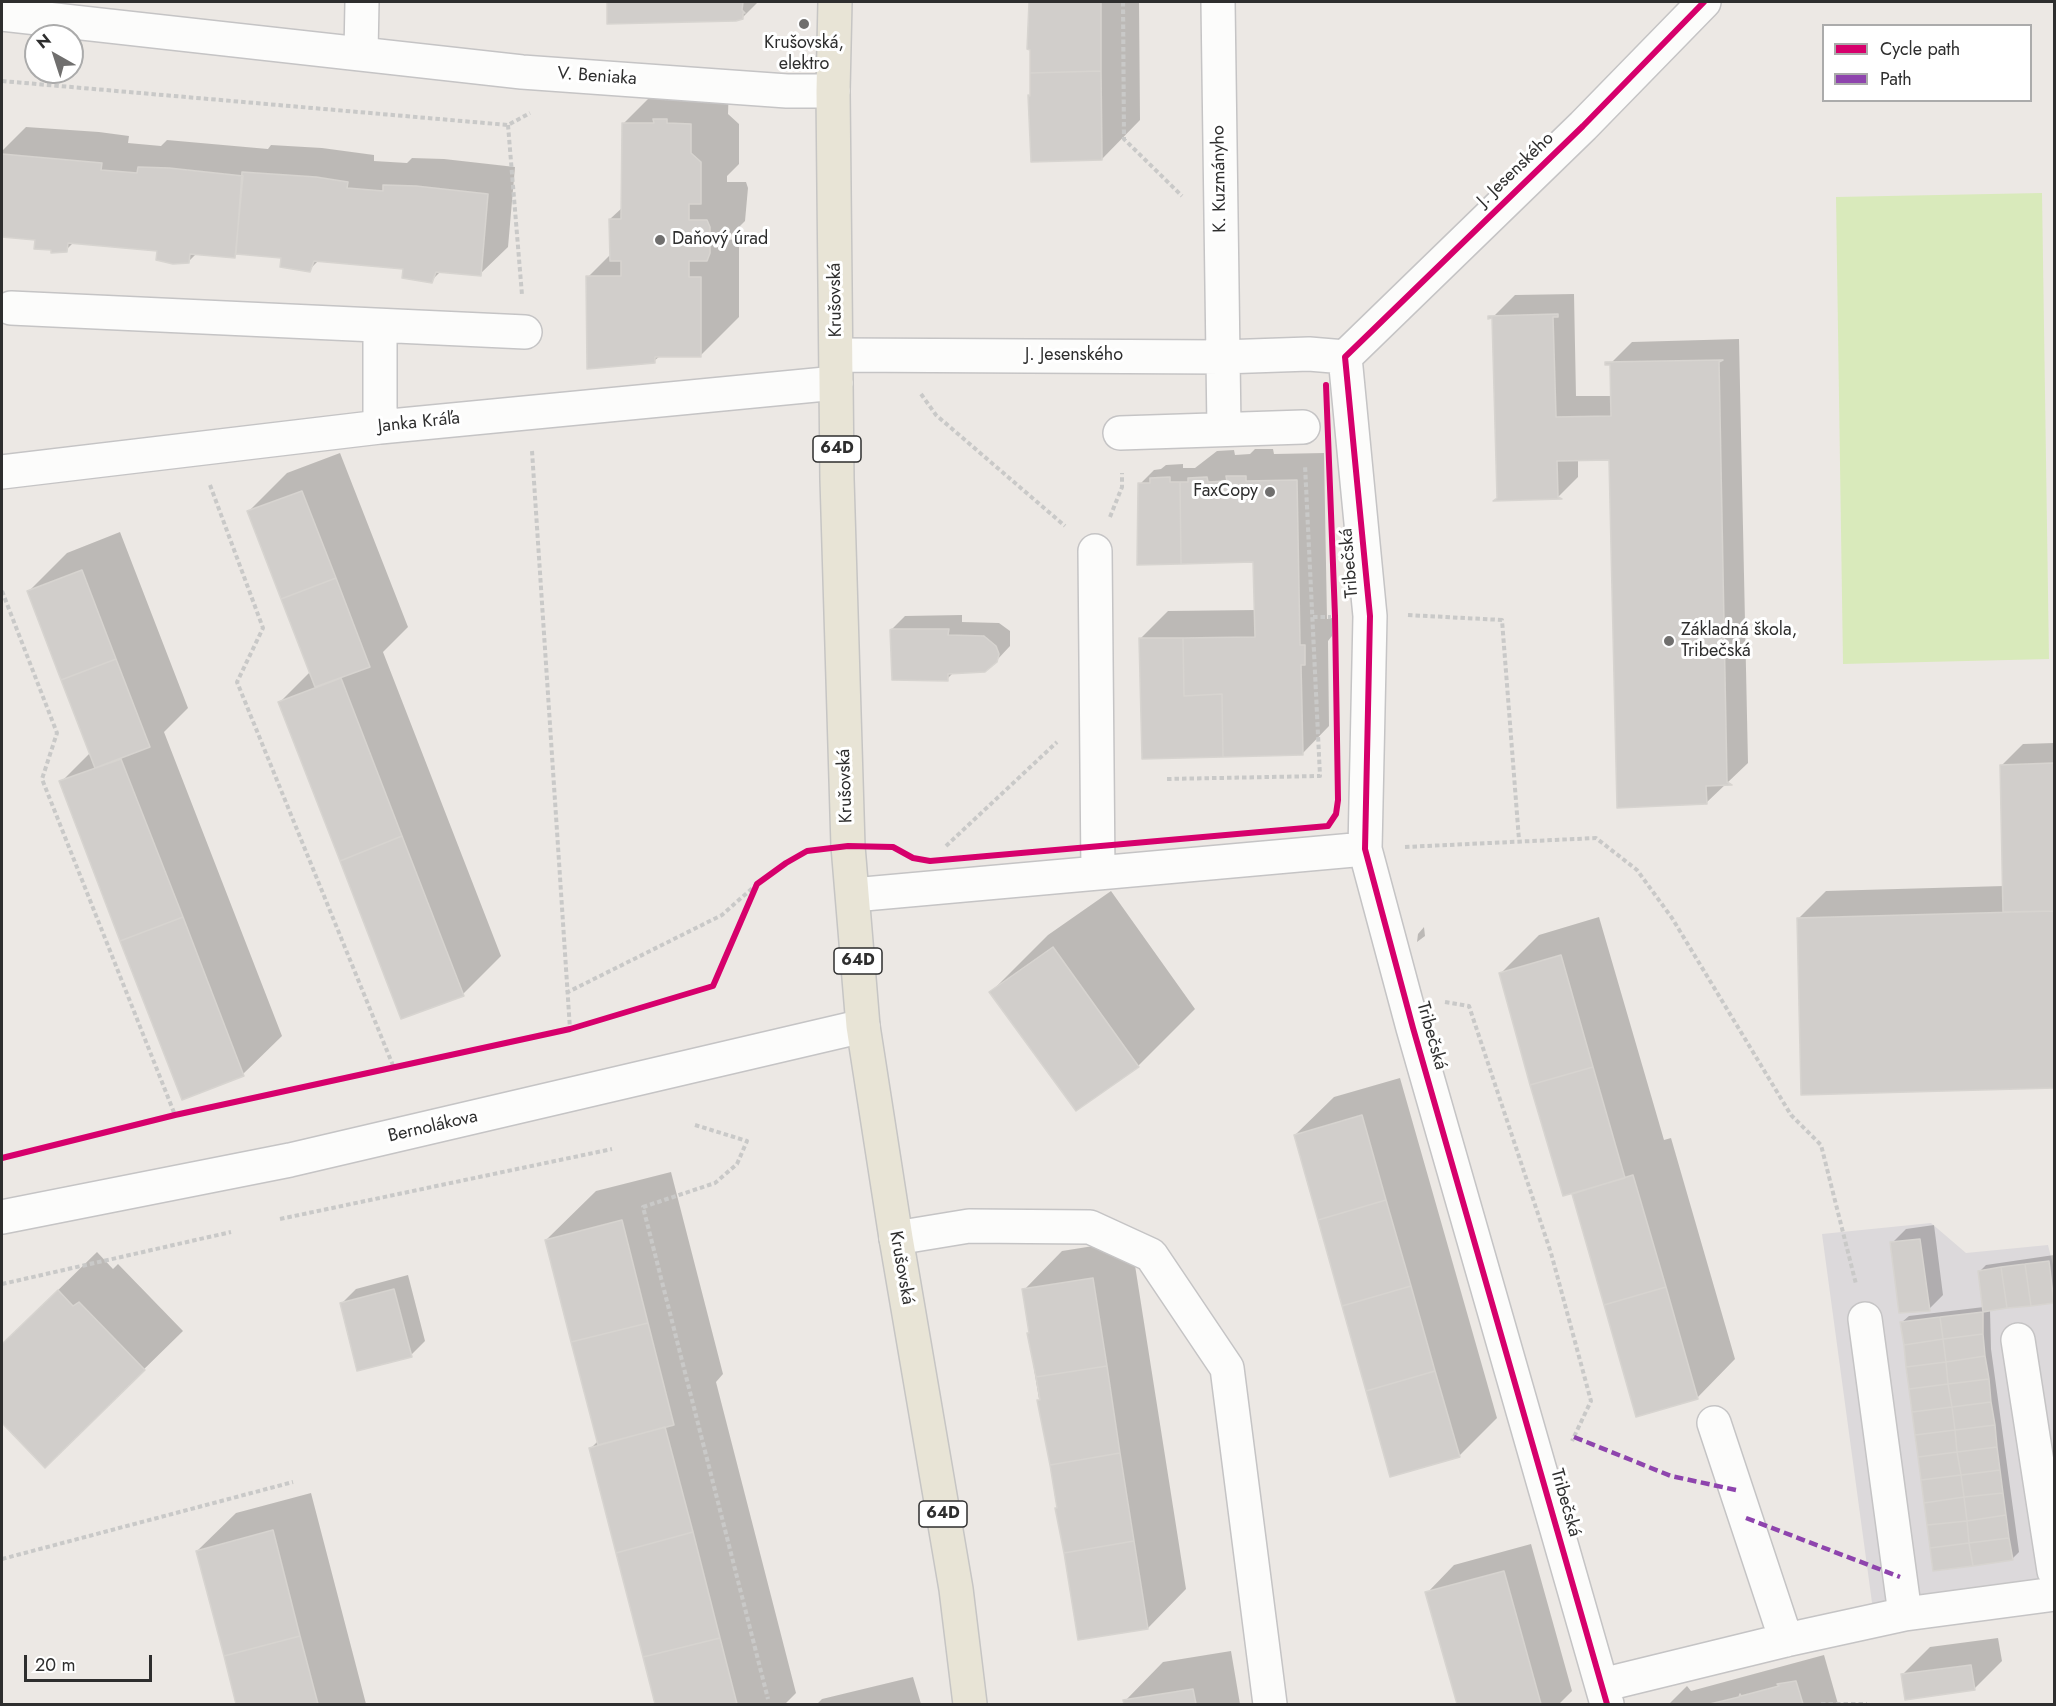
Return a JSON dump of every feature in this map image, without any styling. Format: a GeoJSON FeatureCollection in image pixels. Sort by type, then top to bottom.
{"type":"FeatureCollection","features":[{"type":"Feature","properties":{"kind":"main road","name":"Krušovská"},"geometry":{"type":"LineString","coordinates":[[835,2],[833,91],[838,575],[848,846],[863,1026],[896,1238],[956,1589],[970,1704]]}},
{"type":"Feature","properties":{"kind":"street"},"geometry":{"type":"LineString","coordinates":[[362,2],[362,53]]}},
{"type":"Feature","properties":{"kind":"street","name":"K. Kuzmányho"},"geometry":{"type":"LineString","coordinates":[[1218,2],[1224,429]]}},
{"type":"Feature","properties":{"kind":"street","name":"J. Jesenského"},"geometry":{"type":"LineString","coordinates":[[837,369],[1309,354],[1345,357],[1584,126],[1704,2]]}},
{"type":"Feature","properties":{"kind":"street","name":"V. Beniaka"},"geometry":{"type":"LineString","coordinates":[[2,14],[522,72],[787,91],[833,91]]}},
{"type":"Feature","properties":{"kind":"street"},"geometry":{"type":"LineString","coordinates":[[12,308],[525,332]]}},
{"type":"Feature","properties":{"kind":"street"},"geometry":{"type":"LineString","coordinates":[[380,327],[380,427]]}},
{"type":"Feature","properties":{"kind":"street","name":"Tribečská"},"geometry":{"type":"LineString","coordinates":[[1345,357],[1370,616],[1365,849],[1416,1039],[1604,1695]]}},
{"type":"Feature","properties":{"kind":"street","name":"Janka Kráľa"},"geometry":{"type":"LineString","coordinates":[[2,472],[380,427],[529,412],[837,369]]}},
{"type":"Feature","properties":{"kind":"street"},"geometry":{"type":"LineString","coordinates":[[1120,433],[1303,427]]}},
{"type":"Feature","properties":{"kind":"street"},"geometry":{"type":"LineString","coordinates":[[1095,551],[1098,873]]}},
{"type":"Feature","properties":{"kind":"street"},"geometry":{"type":"LineString","coordinates":[[853,896],[1365,849]]}},
{"type":"Feature","properties":{"kind":"street","name":"Bernolákova"},"geometry":{"type":"LineString","coordinates":[[2,1217],[290,1160],[863,1026]]}},
{"type":"Feature","properties":{"kind":"street"},"geometry":{"type":"LineString","coordinates":[[896,1238],[969,1226],[1089,1227],[1151,1255],[1227,1368],[1270,1704]]}},
{"type":"Feature","properties":{"kind":"street"},"geometry":{"type":"LineString","coordinates":[[1865,1319],[1905,1614]]}},
{"type":"Feature","properties":{"kind":"street"},"geometry":{"type":"LineString","coordinates":[[2018,1340],[2055,1571]]}},
{"type":"Feature","properties":{"kind":"street"},"geometry":{"type":"LineString","coordinates":[[1714,1423],[1786,1640]]}},
{"type":"Feature","properties":{"kind":"street"},"geometry":{"type":"LineString","coordinates":[[1604,1695],[1786,1640],[1905,1614],[2055,1594]]}},
{"type":"Feature","properties":{"kind":"path"},"geometry":{"type":"LineString","coordinates":[[1123,2],[1124,139],[1188,202]]}},
{"type":"Feature","properties":{"kind":"path"},"geometry":{"type":"LineString","coordinates":[[2,81],[508,125],[536,110]]}},
{"type":"Feature","properties":{"kind":"path"},"geometry":{"type":"LineString","coordinates":[[508,125],[525,332]]}},
{"type":"Feature","properties":{"kind":"path"},"geometry":{"type":"LineString","coordinates":[[920,392],[936,415],[1095,551]]}},
{"type":"Feature","properties":{"kind":"path"},"geometry":{"type":"LineString","coordinates":[[529,412],[570,1029]]}},
{"type":"Feature","properties":{"kind":"path"},"geometry":{"type":"LineString","coordinates":[[1167,779],[1320,776],[1303,427]]}},
{"type":"Feature","properties":{"kind":"path"},"geometry":{"type":"LineString","coordinates":[[206,474],[263,628],[237,682],[394,1068]]}},
{"type":"Feature","properties":{"kind":"path"},"geometry":{"type":"LineString","coordinates":[[2,591],[57,733],[42,779],[173,1116],[186,1113]]}},
{"type":"Feature","properties":{"kind":"path"},"geometry":{"type":"LineString","coordinates":[[1335,605],[1335,628]]}},
{"type":"Feature","properties":{"kind":"path"},"geometry":{"type":"LineString","coordinates":[[1404,615],[1502,620],[1519,840]]}},
{"type":"Feature","properties":{"kind":"path"},"geometry":{"type":"LineString","coordinates":[[1313,617],[1335,616]]}},
{"type":"Feature","properties":{"kind":"path"},"geometry":{"type":"LineString","coordinates":[[938,854],[1096,705]]}},
{"type":"Feature","properties":{"kind":"path"},"geometry":{"type":"LineString","coordinates":[[1365,849],[1596,838],[1637,870],[1672,918],[1791,1115],[1821,1144],[1865,1319]]}},
{"type":"Feature","properties":{"kind":"path"},"geometry":{"type":"LineString","coordinates":[[566,993],[722,915],[767,877]]}},
{"type":"Feature","properties":{"kind":"path"},"geometry":{"type":"LineString","coordinates":[[748,904],[757,884]]}},
{"type":"Feature","properties":{"kind":"path"},"geometry":{"type":"LineString","coordinates":[[1435,1001],[1469,1006],[1551,1252],[1591,1401],[1570,1448]]}},
{"type":"Feature","properties":{"kind":"path"},"geometry":{"type":"LineString","coordinates":[[559,1032],[581,1026]]}},
{"type":"Feature","properties":{"kind":"path"},"geometry":{"type":"LineString","coordinates":[[382,1070],[405,1065]]}},
{"type":"Feature","properties":{"kind":"path"},"geometry":{"type":"LineString","coordinates":[[695,1125],[747,1141],[737,1164],[715,1183],[643,1207],[768,1699]]}},
{"type":"Feature","properties":{"kind":"path"},"geometry":{"type":"LineString","coordinates":[[280,1219],[612,1149]]}},
{"type":"Feature","properties":{"kind":"path"},"geometry":{"type":"LineString","coordinates":[[2,1284],[231,1232]]}},
{"type":"Feature","properties":{"kind":"path"},"geometry":{"type":"LineString","coordinates":[[2,1559],[293,1482]]}},
{"type":"Feature","properties":{"kind":"path"},"geometry":{"type":"LineString","coordinates":[[1821,1704],[1867,1704]]}},
{"type":"Feature","properties":{"kind":"shaded area"},"geometry":{"type":"Polygon","coordinates":[[[1931,1223],[1966,1253],[2048,1245],[2054,1269],[2054,1605],[1876,1632],[1822,1234],[1931,1223]]]}},
{"type":"Feature","properties":{"kind":"green space"},"geometry":{"type":"Polygon","coordinates":[[[2042,193],[2049,659],[1843,664],[1836,197],[2042,193]]]}},
{"type":"Feature","properties":{"kind":"building"},"geometry":{"type":"Polygon","coordinates":[[[607,2],[743,2],[742,10],[745,13],[743,13],[743,19],[736,21],[607,24],[607,2]]]}},
{"type":"Feature","properties":{"kind":"building"},"geometry":{"type":"Polygon","coordinates":[[[1029,2],[1101,2],[1101,71],[1030,73],[1030,50],[1027,49],[1029,2]]]}},
{"type":"Feature","properties":{"kind":"building"},"geometry":{"type":"Polygon","coordinates":[[[1101,71],[1102,160],[1031,162],[1028,95],[1030,96],[1030,73],[1101,71]]]}},
{"type":"Feature","properties":{"kind":"building","name":"Daňový úrad"},"geometry":{"type":"Polygon","coordinates":[[[653,119],[667,119],[667,123],[691,124],[691,153],[701,162],[701,204],[689,204],[689,220],[707,220],[710,227],[710,253],[707,261],[689,261],[689,277],[701,277],[701,357],[655,357],[655,363],[587,369],[586,276],[621,276],[621,261],[610,261],[609,219],[621,219],[622,123],[654,123],[653,119]]]}},
{"type":"Feature","properties":{"kind":"building"},"geometry":{"type":"Polygon","coordinates":[[[2,154],[102,163],[101,170],[137,173],[138,167],[169,168],[243,176],[235,258],[190,254],[189,263],[173,264],[156,260],[157,251],[68,243],[67,252],[51,253],[51,250],[34,249],[35,240],[2,237],[2,154]]]}},
{"type":"Feature","properties":{"kind":"building"},"geometry":{"type":"Polygon","coordinates":[[[242,172],[316,177],[348,182],[347,188],[383,191],[383,185],[416,186],[488,194],[481,276],[436,272],[432,283],[402,278],[403,269],[314,261],[310,272],[280,267],[281,258],[236,254],[242,172]]]}},
{"type":"Feature","properties":{"kind":"building","name":"Základná škola, Tribečská"},"geometry":{"type":"Polygon","coordinates":[[[1558,314],[1558,317],[1553,317],[1556,417],[1611,416],[1610,365],[1605,365],[1605,362],[1723,360],[1719,362],[1727,782],[1732,785],[1706,786],[1707,804],[1617,808],[1609,460],[1557,461],[1558,497],[1562,499],[1493,501],[1497,498],[1492,318],[1488,319],[1488,316],[1558,314]]]}},
{"type":"Feature","properties":{"kind":"building"},"geometry":{"type":"Polygon","coordinates":[[[1226,476],[1246,476],[1246,481],[1297,480],[1300,645],[1305,645],[1305,665],[1301,665],[1303,755],[1223,757],[1222,694],[1184,696],[1183,638],[1255,637],[1253,562],[1181,564],[1180,482],[1188,482],[1188,478],[1207,477],[1208,482],[1227,481],[1226,476]]]}},
{"type":"Feature","properties":{"kind":"building"},"geometry":{"type":"Polygon","coordinates":[[[1170,477],[1170,482],[1180,482],[1181,564],[1137,565],[1138,483],[1150,483],[1150,478],[1170,477]]]}},
{"type":"Feature","properties":{"kind":"building"},"geometry":{"type":"Polygon","coordinates":[[[302,491],[336,578],[281,599],[247,511],[302,491]]]}},
{"type":"Feature","properties":{"kind":"building"},"geometry":{"type":"Polygon","coordinates":[[[82,570],[116,659],[61,680],[27,591],[82,570]]]}},
{"type":"Feature","properties":{"kind":"building"},"geometry":{"type":"Polygon","coordinates":[[[336,578],[370,667],[315,687],[281,599],[336,578]]]}},
{"type":"Feature","properties":{"kind":"building"},"geometry":{"type":"Polygon","coordinates":[[[949,629],[948,635],[984,636],[996,646],[999,654],[997,662],[985,672],[948,674],[948,681],[892,680],[890,630],[949,629]]]}},
{"type":"Feature","properties":{"kind":"building"},"geometry":{"type":"Polygon","coordinates":[[[1139,638],[1183,638],[1184,696],[1222,694],[1223,757],[1142,759],[1139,638]]]}},
{"type":"Feature","properties":{"kind":"building"},"geometry":{"type":"Polygon","coordinates":[[[116,659],[150,747],[95,768],[61,680],[116,659]]]}},
{"type":"Feature","properties":{"kind":"building"},"geometry":{"type":"Polygon","coordinates":[[[341,678],[402,836],[340,861],[278,702],[341,678]]]}},
{"type":"Feature","properties":{"kind":"building"},"geometry":{"type":"Polygon","coordinates":[[[121,759],[183,917],[120,941],[59,781],[121,759]]]}},
{"type":"Feature","properties":{"kind":"building"},"geometry":{"type":"Polygon","coordinates":[[[2054,763],[2054,911],[2003,912],[2000,765],[2054,763]]]}},
{"type":"Feature","properties":{"kind":"building"},"geometry":{"type":"Polygon","coordinates":[[[402,836],[464,996],[401,1019],[340,861],[402,836]]]}},
{"type":"Feature","properties":{"kind":"building"},"geometry":{"type":"Polygon","coordinates":[[[2054,911],[2054,1088],[1801,1095],[1797,918],[2054,911]]]}},
{"type":"Feature","properties":{"kind":"building"},"geometry":{"type":"Polygon","coordinates":[[[183,917],[244,1076],[182,1100],[120,941],[183,917]]]}},
{"type":"Feature","properties":{"kind":"building"},"geometry":{"type":"Polygon","coordinates":[[[1053,947],[1139,1067],[1076,1111],[989,992],[1053,947]]]}},
{"type":"Feature","properties":{"kind":"building"},"geometry":{"type":"Polygon","coordinates":[[[1561,955],[1593,1067],[1530,1085],[1499,973],[1561,955]]]}},
{"type":"Feature","properties":{"kind":"building"},"geometry":{"type":"Polygon","coordinates":[[[1593,1067],[1625,1178],[1563,1196],[1530,1085],[1593,1067]]]}},
{"type":"Feature","properties":{"kind":"building"},"geometry":{"type":"Polygon","coordinates":[[[1362,1115],[1386,1200],[1318,1220],[1294,1135],[1362,1115]]]}},
{"type":"Feature","properties":{"kind":"building"},"geometry":{"type":"Polygon","coordinates":[[[1633,1175],[1666,1287],[1604,1305],[1572,1194],[1633,1175]]]}},
{"type":"Feature","properties":{"kind":"building"},"geometry":{"type":"Polygon","coordinates":[[[1386,1200],[1411,1286],[1342,1306],[1318,1220],[1386,1200]]]}},
{"type":"Feature","properties":{"kind":"building"},"geometry":{"type":"Polygon","coordinates":[[[622,1220],[648,1323],[571,1342],[545,1240],[622,1220]]]}},
{"type":"Feature","properties":{"kind":"building"},"geometry":{"type":"Polygon","coordinates":[[[1920,1239],[1930,1311],[1899,1313],[1890,1242],[1920,1239]]]}},
{"type":"Feature","properties":{"kind":"building"},"geometry":{"type":"Polygon","coordinates":[[[2049,1261],[2054,1303],[2031,1306],[2025,1264],[2049,1261]]]}},
{"type":"Feature","properties":{"kind":"building"},"geometry":{"type":"Polygon","coordinates":[[[2025,1264],[2031,1306],[2007,1308],[2001,1267],[2025,1264]]]}},
{"type":"Feature","properties":{"kind":"building"},"geometry":{"type":"Polygon","coordinates":[[[2001,1267],[2007,1308],[1983,1312],[1978,1271],[2001,1267]]]}},
{"type":"Feature","properties":{"kind":"building"},"geometry":{"type":"Polygon","coordinates":[[[1093,1278],[1107,1366],[1036,1377],[1027,1333],[1029,1333],[1022,1289],[1093,1278]]]}},
{"type":"Feature","properties":{"kind":"building"},"geometry":{"type":"Polygon","coordinates":[[[1411,1286],[1435,1371],[1366,1391],[1342,1306],[1411,1286]]]}},
{"type":"Feature","properties":{"kind":"building"},"geometry":{"type":"Polygon","coordinates":[[[1666,1287],[1698,1399],[1636,1417],[1604,1305],[1666,1287]]]}},
{"type":"Feature","properties":{"kind":"building"},"geometry":{"type":"Polygon","coordinates":[[[394,1289],[412,1357],[357,1371],[340,1303],[394,1289]]]}},
{"type":"Feature","properties":{"kind":"building"},"geometry":{"type":"Polygon","coordinates":[[[58,1290],[73,1306],[79,1302],[145,1370],[45,1468],[2,1423],[2,1344],[58,1290]]]}},
{"type":"Feature","properties":{"kind":"building"},"geometry":{"type":"Polygon","coordinates":[[[1983,1312],[1983,1334],[1943,1339],[1940,1317],[1983,1312]]]}},
{"type":"Feature","properties":{"kind":"building"},"geometry":{"type":"Polygon","coordinates":[[[1940,1317],[1943,1339],[1904,1345],[1900,1322],[1940,1317]]]}},
{"type":"Feature","properties":{"kind":"building"},"geometry":{"type":"Polygon","coordinates":[[[648,1323],[674,1425],[598,1445],[571,1342],[648,1323]]]}},
{"type":"Feature","properties":{"kind":"building"},"geometry":{"type":"Polygon","coordinates":[[[1983,1334],[1985,1356],[1946,1362],[1943,1339],[1983,1334]]]}},
{"type":"Feature","properties":{"kind":"building"},"geometry":{"type":"Polygon","coordinates":[[[1943,1339],[1946,1362],[1906,1367],[1904,1345],[1943,1339]]]}},
{"type":"Feature","properties":{"kind":"building"},"geometry":{"type":"Polygon","coordinates":[[[1985,1356],[1989,1379],[1948,1384],[1946,1362],[1985,1356]]]}},
{"type":"Feature","properties":{"kind":"building"},"geometry":{"type":"Polygon","coordinates":[[[1946,1362],[1948,1384],[1909,1389],[1906,1367],[1946,1362]]]}},
{"type":"Feature","properties":{"kind":"building"},"geometry":{"type":"Polygon","coordinates":[[[1107,1366],[1120,1453],[1050,1465],[1037,1400],[1040,1400],[1036,1377],[1107,1366]]]}},
{"type":"Feature","properties":{"kind":"building"},"geometry":{"type":"Polygon","coordinates":[[[1435,1371],[1460,1457],[1390,1477],[1366,1391],[1435,1371]]]}},
{"type":"Feature","properties":{"kind":"building"},"geometry":{"type":"Polygon","coordinates":[[[1989,1379],[1991,1402],[1952,1407],[1948,1384],[1989,1379]]]}},
{"type":"Feature","properties":{"kind":"building"},"geometry":{"type":"Polygon","coordinates":[[[1948,1384],[1952,1407],[1912,1412],[1909,1389],[1948,1384]]]}},
{"type":"Feature","properties":{"kind":"building"},"geometry":{"type":"Polygon","coordinates":[[[1991,1402],[1995,1425],[1955,1430],[1952,1407],[1991,1402]]]}},
{"type":"Feature","properties":{"kind":"building"},"geometry":{"type":"Polygon","coordinates":[[[1952,1407],[1955,1430],[1915,1435],[1912,1412],[1952,1407]]]}},
{"type":"Feature","properties":{"kind":"building"},"geometry":{"type":"Polygon","coordinates":[[[1995,1425],[1997,1447],[1957,1452],[1955,1430],[1995,1425]]]}},
{"type":"Feature","properties":{"kind":"building"},"geometry":{"type":"Polygon","coordinates":[[[665,1427],[693,1532],[616,1553],[589,1448],[665,1427]]]}},
{"type":"Feature","properties":{"kind":"building"},"geometry":{"type":"Polygon","coordinates":[[[1955,1430],[1957,1452],[1918,1457],[1915,1435],[1955,1430]]]}},
{"type":"Feature","properties":{"kind":"building"},"geometry":{"type":"Polygon","coordinates":[[[1997,1447],[2000,1470],[1961,1475],[1957,1452],[1997,1447]]]}},
{"type":"Feature","properties":{"kind":"building"},"geometry":{"type":"Polygon","coordinates":[[[1957,1452],[1961,1475],[1921,1480],[1918,1457],[1957,1452]]]}},
{"type":"Feature","properties":{"kind":"building"},"geometry":{"type":"Polygon","coordinates":[[[1120,1453],[1134,1541],[1064,1553],[1055,1508],[1057,1508],[1050,1465],[1120,1453]]]}},
{"type":"Feature","properties":{"kind":"building"},"geometry":{"type":"Polygon","coordinates":[[[2000,1470],[2003,1493],[1964,1497],[1961,1475],[2000,1470]]]}},
{"type":"Feature","properties":{"kind":"building"},"geometry":{"type":"Polygon","coordinates":[[[1961,1475],[1964,1497],[1924,1503],[1921,1480],[1961,1475]]]}},
{"type":"Feature","properties":{"kind":"building"},"geometry":{"type":"Polygon","coordinates":[[[2003,1493],[2006,1515],[1967,1521],[1964,1497],[2003,1493]]]}},
{"type":"Feature","properties":{"kind":"building"},"geometry":{"type":"Polygon","coordinates":[[[1964,1497],[1967,1521],[1927,1525],[1924,1503],[1964,1497]]]}},
{"type":"Feature","properties":{"kind":"building"},"geometry":{"type":"Polygon","coordinates":[[[2006,1515],[2009,1538],[1969,1543],[1967,1521],[2006,1515]]]}},
{"type":"Feature","properties":{"kind":"building"},"geometry":{"type":"Polygon","coordinates":[[[1967,1521],[1969,1543],[1930,1548],[1927,1525],[1967,1521]]]}},
{"type":"Feature","properties":{"kind":"building"},"geometry":{"type":"Polygon","coordinates":[[[273,1530],[300,1636],[224,1656],[196,1551],[273,1530]]]}},
{"type":"Feature","properties":{"kind":"building"},"geometry":{"type":"Polygon","coordinates":[[[693,1532],[720,1638],[643,1657],[616,1553],[693,1532]]]}},
{"type":"Feature","properties":{"kind":"building"},"geometry":{"type":"Polygon","coordinates":[[[2009,1538],[2013,1560],[1973,1566],[1969,1543],[2009,1538]]]}},
{"type":"Feature","properties":{"kind":"building"},"geometry":{"type":"Polygon","coordinates":[[[1134,1541],[1148,1629],[1078,1640],[1064,1553],[1134,1541]]]}},
{"type":"Feature","properties":{"kind":"building"},"geometry":{"type":"Polygon","coordinates":[[[1969,1543],[1973,1566],[1933,1571],[1930,1548],[1969,1543]]]}},
{"type":"Feature","properties":{"kind":"building"},"geometry":{"type":"Polygon","coordinates":[[[1504,1571],[1541,1704],[1457,1704],[1425,1592],[1504,1571]]]}},
{"type":"Feature","properties":{"kind":"building"},"geometry":{"type":"Polygon","coordinates":[[[300,1636],[318,1704],[236,1704],[224,1656],[300,1636]]]}},
{"type":"Feature","properties":{"kind":"building"},"geometry":{"type":"Polygon","coordinates":[[[720,1638],[737,1704],[655,1704],[643,1657],[720,1638]]]}},
{"type":"Feature","properties":{"kind":"building"},"geometry":{"type":"Polygon","coordinates":[[[1971,1665],[1975,1690],[1905,1700],[1901,1674],[1971,1665]]]}},
{"type":"Feature","properties":{"kind":"building"},"geometry":{"type":"Polygon","coordinates":[[[1796,1681],[1803,1704],[1710,1704],[1739,1697],[1740,1694],[1741,1696],[1779,1686],[1777,1684],[1796,1681]]]}},
{"type":"Feature","properties":{"kind":"building"},"geometry":{"type":"Polygon","coordinates":[[[1193,1689],[1196,1704],[1124,1704],[1123,1700],[1193,1689]]]}},
{"type":"Feature","properties":{"kind":"marked path"},"geometry":{"type":"LineString","coordinates":[[1574,1437],[1671,1476],[1736,1490]]}},
{"type":"Feature","properties":{"kind":"marked path"},"geometry":{"type":"LineString","coordinates":[[1746,1518],[1900,1577]]}},
{"type":"Feature","properties":{"kind":"cycle path"},"geometry":{"type":"LineString","coordinates":[[1607,1704],[1413,1028],[1365,849],[1370,616],[1345,357],[1583,126],[1704,2]]}},
{"type":"Feature","properties":{"kind":"cycle path"},"geometry":{"type":"LineString","coordinates":[[2,1158],[175,1115],[570,1029],[713,986],[757,884],[807,851],[848,846],[893,847],[913,858],[930,861],[1328,826],[1336,814],[1338,800],[1335,616],[1326,385]]}},
{"type":"Feature","properties":{"kind":"place","name":"Krušovská, elektro"},"geometry":{"type":"Point","coordinates":[804,24]}},
{"type":"Feature","properties":{"kind":"place","name":"Daňový úrad"},"geometry":{"type":"Point","coordinates":[660,240]}},
{"type":"Feature","properties":{"kind":"place","name":"FaxCopy"},"geometry":{"type":"Point","coordinates":[1270,492]}},
{"type":"Feature","properties":{"kind":"place","name":"Základná škola, Tribečská"},"geometry":{"type":"Point","coordinates":[1669,641]}}]}
